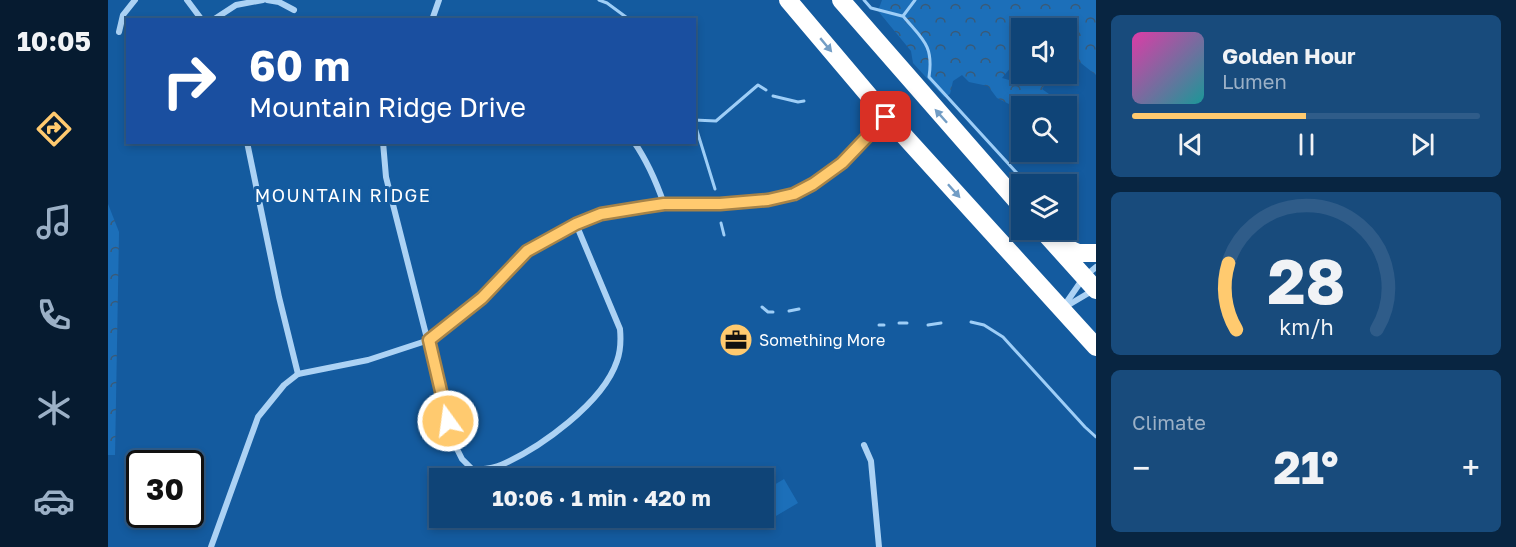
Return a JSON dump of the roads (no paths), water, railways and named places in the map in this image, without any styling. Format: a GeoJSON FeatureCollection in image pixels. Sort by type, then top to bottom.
{"type":"FeatureCollection","features":[{"type":"Feature","properties":{"kind":"highway"},"geometry":{"type":"LineString","coordinates":[[788,0],[886,117],[1096,347]]}},
{"type":"Feature","properties":{"kind":"highway"},"geometry":{"type":"LineString","coordinates":[[841,0],[1011,194]]}},
{"type":"Feature","properties":{"kind":"highway"},"geometry":{"type":"LineString","coordinates":[[1051,240],[1093,282]]}},
{"type":"Feature","properties":{"kind":"highway"},"geometry":{"type":"LineString","coordinates":[[1055,240],[1077,253],[1096,253]]}},
{"type":"Feature","properties":{"kind":"street"},"geometry":{"type":"LineString","coordinates":[[119,32],[123,15],[135,0]]}},
{"type":"Feature","properties":{"kind":"street"},"geometry":{"type":"LineString","coordinates":[[187,0],[200,18]]}},
{"type":"Feature","properties":{"kind":"street"},"geometry":{"type":"LineString","coordinates":[[216,18],[236,5],[265,0],[279,2],[294,10]]}},
{"type":"Feature","properties":{"kind":"street"},"geometry":{"type":"LineString","coordinates":[[433,18],[440,0]]}},
{"type":"Feature","properties":{"kind":"street"},"geometry":{"type":"LineString","coordinates":[[211,547],[258,417],[284,385],[298,374],[368,360],[429,340],[482,298],[527,251],[576,224],[601,214],[664,204],[757,201],[778,199],[794,194],[813,184],[842,163],[886,117]]}},
{"type":"Feature","properties":{"kind":"street"},"geometry":{"type":"LineString","coordinates":[[247,144],[279,297],[298,374]]}},
{"type":"Feature","properties":{"kind":"street"},"geometry":{"type":"LineString","coordinates":[[383,144],[386,177],[453,441],[462,459],[473,470],[499,466],[539,444],[569,423],[604,385],[617,363],[621,346],[620,329],[576,224]]}},
{"type":"Feature","properties":{"kind":"street"},"geometry":{"type":"LineString","coordinates":[[635,144],[646,159],[664,204]]}},
{"type":"Feature","properties":{"kind":"street"},"geometry":{"type":"LineString","coordinates":[[1062,309],[1093,282]]}},
{"type":"Feature","properties":{"kind":"street"},"geometry":{"type":"LineString","coordinates":[[1062,309],[1093,282]]}},
{"type":"Feature","properties":{"kind":"street"},"geometry":{"type":"LineString","coordinates":[[864,445],[871,461],[879,547]]}},
{"type":"Feature","properties":{"kind":"waterway"},"geometry":{"type":"LineString","coordinates":[[599,0],[627,18]]}},
{"type":"Feature","properties":{"kind":"waterway"},"geometry":{"type":"LineString","coordinates":[[864,0],[871,8],[902,16]]}},
{"type":"Feature","properties":{"kind":"waterway"},"geometry":{"type":"LineString","coordinates":[[915,0],[903,16],[921,37],[928,50],[929,77],[1018,174]]}},
{"type":"Feature","properties":{"kind":"waterway"},"geometry":{"type":"LineString","coordinates":[[696,120],[716,121],[758,85],[766,90]]}},
{"type":"Feature","properties":{"kind":"waterway"},"geometry":{"type":"LineString","coordinates":[[773,96],[798,102],[804,101]]}},
{"type":"Feature","properties":{"kind":"waterway"},"geometry":{"type":"LineString","coordinates":[[696,127],[715,189]]}},
{"type":"Feature","properties":{"kind":"waterway"},"geometry":{"type":"LineString","coordinates":[[721,223],[724,235]]}},
{"type":"Feature","properties":{"kind":"waterway"},"geometry":{"type":"LineString","coordinates":[[762,307],[768,312],[773,312]]}},
{"type":"Feature","properties":{"kind":"waterway"},"geometry":{"type":"LineString","coordinates":[[789,311],[799,309]]}},
{"type":"Feature","properties":{"kind":"waterway"},"geometry":{"type":"LineString","coordinates":[[971,322],[984,325],[1003,337],[1096,437]]}},
{"type":"Feature","properties":{"kind":"waterway"},"geometry":{"type":"LineString","coordinates":[[899,323],[907,323]]}},
{"type":"Feature","properties":{"kind":"waterway"},"geometry":{"type":"LineString","coordinates":[[928,325],[941,323]]}},
{"type":"Feature","properties":{"kind":"waterway"},"geometry":{"type":"LineString","coordinates":[[879,325],[884,325]]}},
{"type":"Feature","properties":{"kind":"place","name":"Something More"},"geometry":{"type":"Point","coordinates":[736,340]}},
{"type":"Feature","properties":{"kind":"district","name":"MOUNTAIN RIDGE"},"geometry":{"type":"Point","coordinates":[343,196]}}]}
